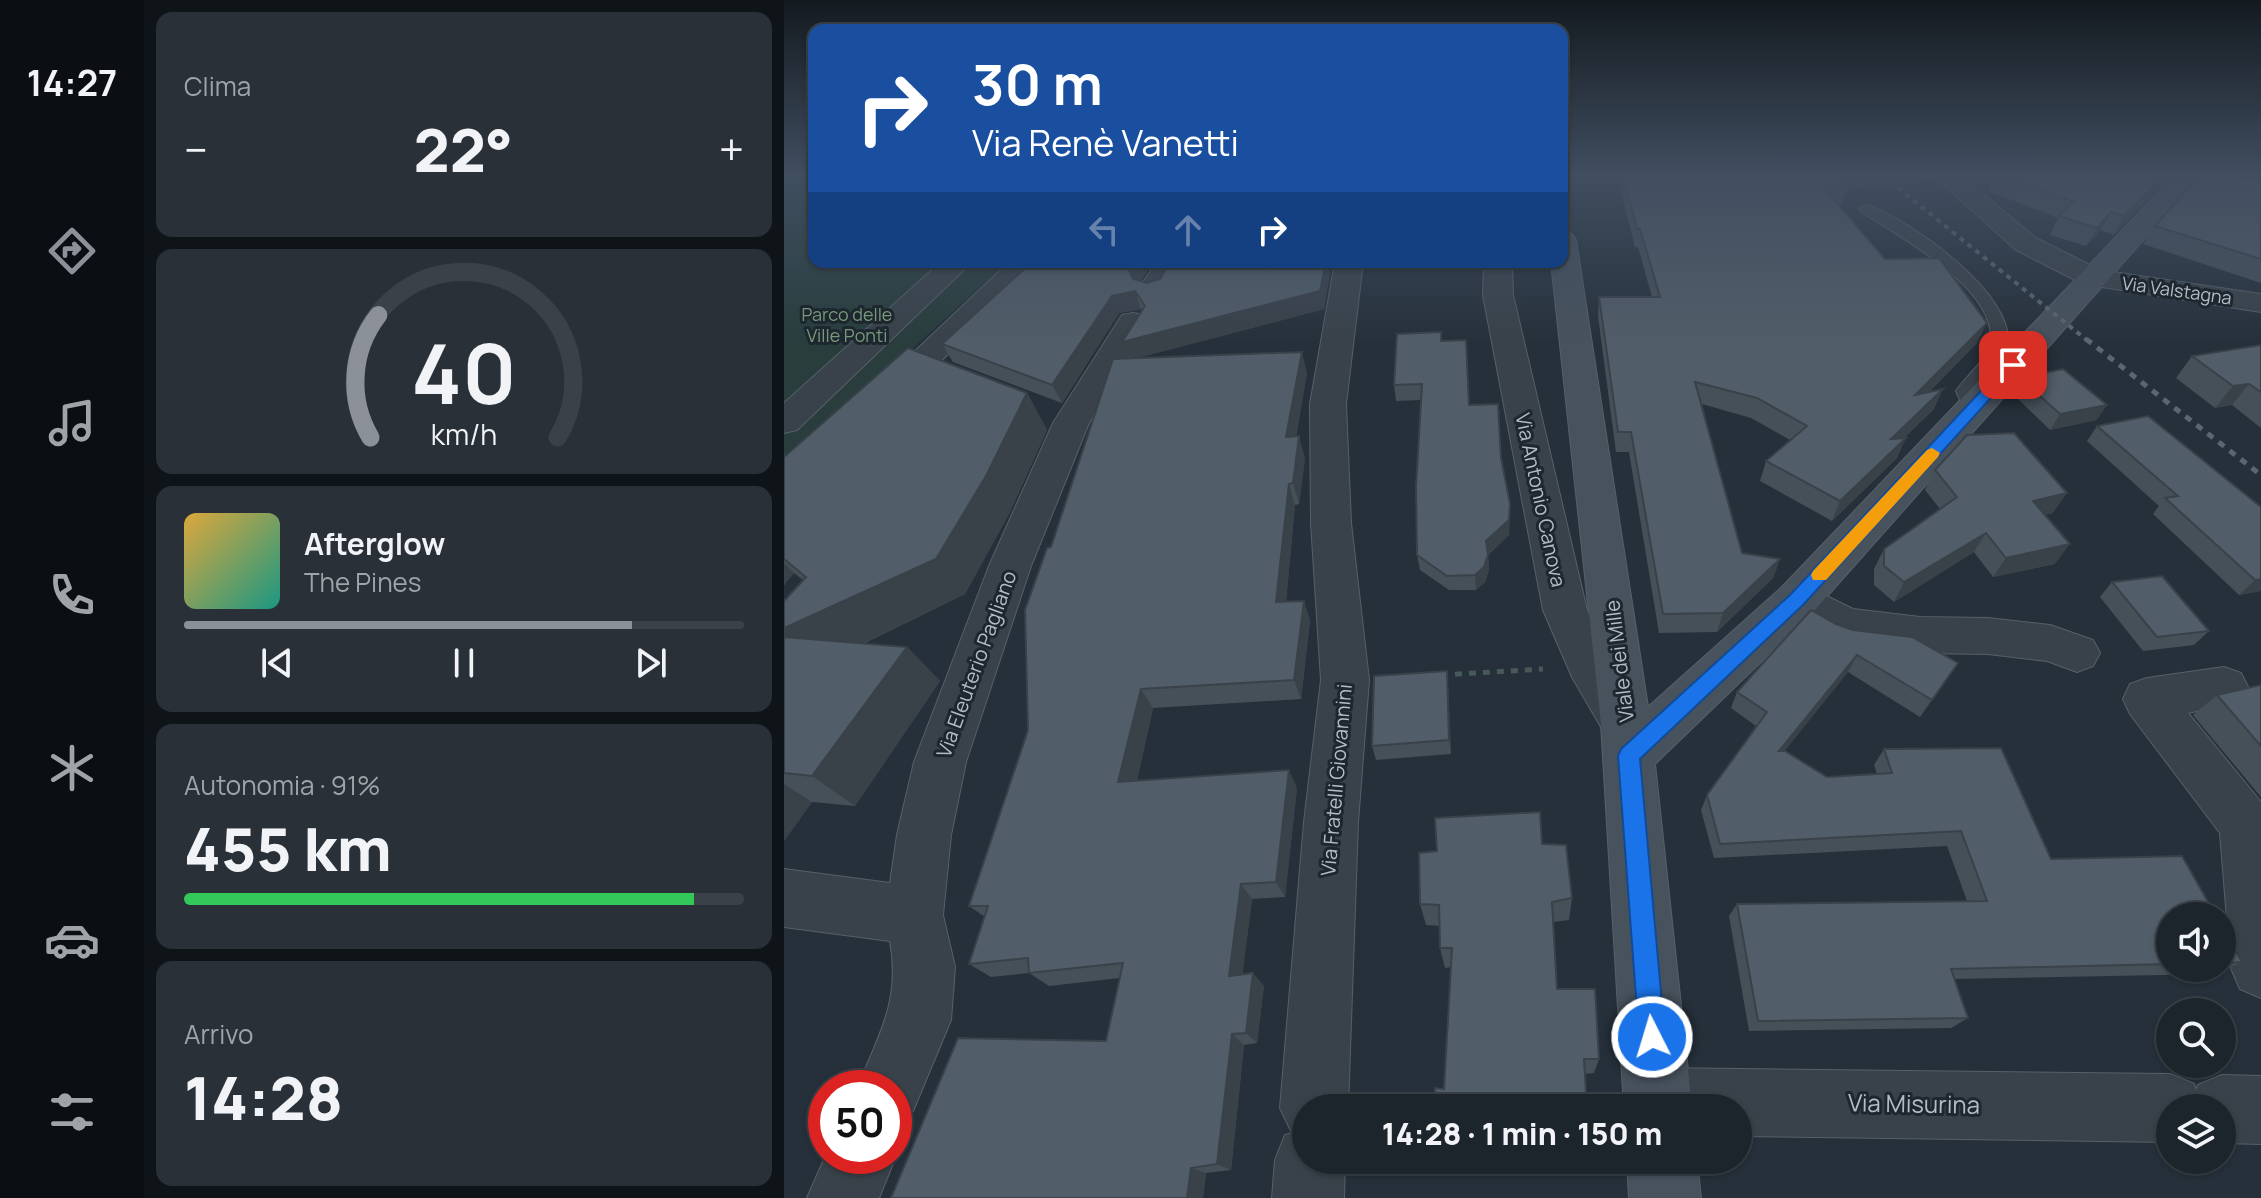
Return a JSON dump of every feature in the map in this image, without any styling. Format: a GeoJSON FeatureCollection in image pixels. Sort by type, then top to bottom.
{"type":"FeatureCollection","features":[{"type":"Feature","properties":{"kind":"street","name":"Via Valstagna"},"geometry":{"type":"LineString","coordinates":[[2011,231],[2026,244],[2093,278],[2261,303]]}},
{"type":"Feature","properties":{"kind":"street"},"geometry":{"type":"LineString","coordinates":[[1628,740],[1798,599],[2093,278],[2132,231]]}},
{"type":"Feature","properties":{"kind":"street"},"geometry":{"type":"LineString","coordinates":[[784,422],[944,268]]}},
{"type":"Feature","properties":{"kind":"street"},"geometry":{"type":"LineString","coordinates":[[863,418],[933,370],[1021,268]]}},
{"type":"Feature","properties":{"kind":"street"},"geometry":{"type":"LineString","coordinates":[[1153,289],[1167,268]]}},
{"type":"Feature","properties":{"kind":"street","name":"Via Fratelli Giovannini"},"geometry":{"type":"LineString","coordinates":[[1315,1094],[1331,822],[1345,680],[1331,523],[1328,404],[1348,268]]}},
{"type":"Feature","properties":{"kind":"street","name":"Via Antonio Canova"},"geometry":{"type":"LineString","coordinates":[[1498,268],[1498,295],[1565,610],[1628,740]]}},
{"type":"Feature","properties":{"kind":"street","name":"Viale dei Mille"},"geometry":{"type":"LineString","coordinates":[[1566,268],[1628,740],[1657,1094]]}},
{"type":"Feature","properties":{"kind":"street","name":"Via Eleuterio Pagliano"},"geometry":{"type":"LineString","coordinates":[[898,1070],[919,1020],[925,967],[914,915],[924,835],[940,762],[1010,566],[1057,417],[1133,322]]}},
{"type":"Feature","properties":{"kind":"street"},"geometry":{"type":"LineString","coordinates":[[1798,599],[1845,626],[1920,635],[1988,636],[2050,643],[2077,653]]}},
{"type":"Feature","properties":{"kind":"street"},"geometry":{"type":"LineString","coordinates":[[2224,687],[2147,699],[2253,823],[2261,968]]}},
{"type":"Feature","properties":{"kind":"street"},"geometry":{"type":"LineString","coordinates":[[784,898],[914,915]]}},
{"type":"Feature","properties":{"kind":"street","name":"Via Misurina"},"geometry":{"type":"LineString","coordinates":[[1752,1120],[2156,1108]]}},
{"type":"Feature","properties":{"kind":"street"},"geometry":{"type":"LineString","coordinates":[[2236,1109],[2261,1110]]}},
{"type":"Feature","properties":{"kind":"street"},"geometry":{"type":"LineString","coordinates":[[843,1198],[853,1174]]}},
{"type":"Feature","properties":{"kind":"street"},"geometry":{"type":"LineString","coordinates":[[1308,1198],[1309,1174]]}},
{"type":"Feature","properties":{"kind":"street","name":"Viale dei Mille"},"geometry":{"type":"LineString","coordinates":[[1663,1174],[1665,1198]]}},
{"type":"Feature","properties":{"kind":"lane"},"geometry":{"type":"LineString","coordinates":[[1902,231],[1935,251],[1964,276],[1988,305],[2000,329],[1998,346],[1965,391],[1973,409]]}},
{"type":"Feature","properties":{"kind":"path"},"geometry":{"type":"LineString","coordinates":[[1424,675],[1552,668]]}},
{"type":"Feature","properties":{"kind":"green space","name":"Parco delle Ville Ponti"},"geometry":{"type":"Polygon","coordinates":[[[784,231],[808,231],[808,268],[1000,268],[784,466],[784,231]]]}},
{"type":"Feature","properties":{"kind":"building"},"geometry":{"type":"Polygon","coordinates":[[[1641,231],[1861,231],[1885,259],[1939,258],[1987,323],[1915,395],[1943,389],[1891,439],[1906,438],[1840,501],[1766,461],[1807,426],[1757,398],[1695,382],[1742,553],[1780,559],[1723,613],[1663,614],[1631,432],[1618,432],[1599,297],[1660,297],[1641,231]]]}},
{"type":"Feature","properties":{"kind":"building"},"geometry":{"type":"Polygon","coordinates":[[[2171,231],[2261,231],[2261,259],[2171,231]]]}},
{"type":"Feature","properties":{"kind":"building"},"geometry":{"type":"Polygon","coordinates":[[[1025,268],[1130,268],[1133,279],[1147,283],[1160,279],[1166,268],[1325,268],[1320,291],[1122,342],[1145,306],[1135,291],[1112,296],[1052,385],[942,344],[1025,268]]]}},
{"type":"Feature","properties":{"kind":"building"},"geometry":{"type":"Polygon","coordinates":[[[1441,332],[1441,341],[1466,340],[1469,405],[1498,404],[1501,458],[1510,504],[1509,520],[1486,541],[1488,555],[1484,567],[1475,575],[1447,576],[1417,555],[1416,487],[1422,384],[1394,385],[1397,334],[1441,332]]]}},
{"type":"Feature","properties":{"kind":"building"},"geometry":{"type":"Polygon","coordinates":[[[2261,345],[2261,392],[2249,384],[2233,386],[2192,356],[2261,345]]]}},
{"type":"Feature","properties":{"kind":"building"},"geometry":{"type":"Polygon","coordinates":[[[908,348],[1027,393],[986,476],[936,559],[784,628],[784,601],[806,577],[784,559],[784,457],[908,348]]]}},
{"type":"Feature","properties":{"kind":"building"},"geometry":{"type":"Polygon","coordinates":[[[1302,352],[1286,437],[1299,436],[1293,483],[1289,484],[1276,602],[1304,601],[1294,680],[1141,689],[1118,782],[1289,770],[1276,882],[1241,884],[1229,976],[1253,973],[1246,1033],[1232,1034],[1217,1164],[1191,1168],[1187,1198],[891,1198],[901,1174],[912,1174],[912,1148],[958,1038],[1106,1041],[1123,963],[1029,973],[1028,958],[969,964],[988,906],[969,906],[1028,730],[1025,610],[1047,548],[1051,547],[1113,359],[1302,352]]]}},
{"type":"Feature","properties":{"kind":"building"},"geometry":{"type":"Polygon","coordinates":[[[2063,369],[2107,405],[2060,414],[2020,378],[2063,369]]]}},
{"type":"Feature","properties":{"kind":"building"},"geometry":{"type":"Polygon","coordinates":[[[2148,416],[2261,507],[2261,579],[2255,580],[2165,498],[2178,496],[2097,426],[2148,416]]]}},
{"type":"Feature","properties":{"kind":"building"},"geometry":{"type":"Polygon","coordinates":[[[2014,433],[2067,493],[2033,501],[2070,544],[2006,558],[1986,533],[1904,582],[1884,566],[1884,549],[1957,497],[1935,470],[1967,435],[2014,433]]]}},
{"type":"Feature","properties":{"kind":"building"},"geometry":{"type":"Polygon","coordinates":[[[2162,576],[2209,631],[2157,637],[2112,582],[2162,576]]]}},
{"type":"Feature","properties":{"kind":"building"},"geometry":{"type":"Polygon","coordinates":[[[1811,610],[1853,630],[1912,637],[1958,663],[1932,700],[1857,655],[1779,751],[1785,751],[1827,777],[1892,773],[1884,749],[2001,748],[2051,859],[2182,856],[2208,902],[2156,902],[2156,964],[1951,969],[1968,1018],[1758,1021],[1737,904],[1987,901],[1961,831],[1720,844],[1707,795],[1767,712],[1737,692],[1811,610]]]}},
{"type":"Feature","properties":{"kind":"building"},"geometry":{"type":"Polygon","coordinates":[[[784,637],[907,647],[812,776],[784,773],[784,637]]]}},
{"type":"Feature","properties":{"kind":"building"},"geometry":{"type":"Polygon","coordinates":[[[1447,671],[1449,740],[1372,746],[1374,676],[1447,671]]]}},
{"type":"Feature","properties":{"kind":"building"},"geometry":{"type":"Polygon","coordinates":[[[2261,685],[2261,746],[2217,695],[2261,685]]]}},
{"type":"Feature","properties":{"kind":"building"},"geometry":{"type":"Polygon","coordinates":[[[1540,812],[1542,844],[1566,845],[1572,898],[1552,902],[1557,989],[1595,989],[1599,1059],[1584,1059],[1586,1094],[1435,1094],[1435,1088],[1444,1089],[1452,948],[1440,948],[1439,905],[1420,904],[1419,853],[1437,851],[1435,818],[1540,812]]]}},
{"type":"Feature","properties":{"kind":"railway"},"geometry":{"type":"LineString","coordinates":[[1951,231],[2088,341]]}},
{"type":"Feature","properties":{"kind":"railway"},"geometry":{"type":"LineString","coordinates":[[2086,339],[2261,475]]}},
{"type":"Feature","properties":{"kind":"slow traffic"},"geometry":{"type":"LineString","coordinates":[[1819,575],[1932,453]]}},
{"type":"Feature","properties":{"kind":"route"},"geometry":{"type":"LineString","coordinates":[[1652,1037],[1629,756],[1798,599],[2013,365]]}}]}
